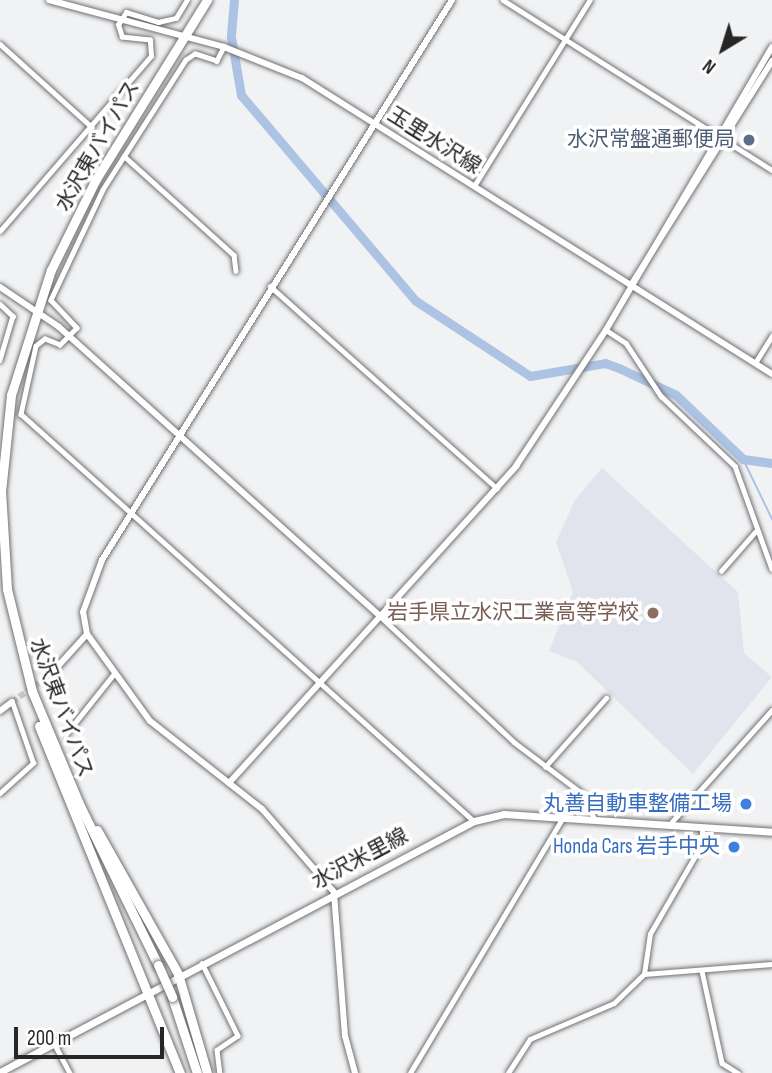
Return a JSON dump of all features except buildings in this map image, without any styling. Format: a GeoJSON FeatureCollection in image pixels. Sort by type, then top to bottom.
{"type":"FeatureCollection","features":[{"type":"Feature","properties":{"kind":"highway","name":"水沢東バイパス"},"geometry":{"type":"LineString","coordinates":[[197,1073],[172,997],[62,767],[20,654],[3,557],[1,492],[11,395],[34,310],[90,190],[207,0]]}},
{"type":"Feature","properties":{"kind":"highway"},"geometry":{"type":"LineString","coordinates":[[20,654],[65,803],[180,1073]]}},
{"type":"Feature","properties":{"kind":"highway"},"geometry":{"type":"LineString","coordinates":[[62,767],[178,974],[207,1073]]}},
{"type":"Feature","properties":{"kind":"main road","name":"水沢米里線"},"geometry":{"type":"LineString","coordinates":[[0,1072],[178,974],[474,821],[504,814],[563,816],[772,832]]}},
{"type":"Feature","properties":{"kind":"street","name":"玉里水沢線"},"geometry":{"type":"LineString","coordinates":[[49,0],[224,47],[302,78],[772,374]]}},
{"type":"Feature","properties":{"kind":"street"},"geometry":{"type":"LineString","coordinates":[[73,0],[79,9]]}},
{"type":"Feature","properties":{"kind":"street"},"geometry":{"type":"LineString","coordinates":[[0,231],[151,56],[149,40],[122,37],[120,21],[132,9],[158,22],[176,18],[187,0]]}},
{"type":"Feature","properties":{"kind":"street"},"geometry":{"type":"LineString","coordinates":[[355,1073],[345,1036],[334,892],[290,838],[229,783],[171,743],[113,675],[87,634],[89,585],[270,286],[375,125],[452,0]]}},
{"type":"Feature","properties":{"kind":"street"},"geometry":{"type":"LineString","coordinates":[[503,0],[772,170]]}},
{"type":"Feature","properties":{"kind":"street"},"geometry":{"type":"LineString","coordinates":[[473,187],[590,0]]}},
{"type":"Feature","properties":{"kind":"street"},"geometry":{"type":"LineString","coordinates":[[0,44],[92,127]]}},
{"type":"Feature","properties":{"kind":"street"},"geometry":{"type":"LineString","coordinates":[[224,47],[217,61],[188,57],[124,156],[53,292],[54,308],[77,323],[69,337],[60,345],[45,339],[36,346],[21,414],[130,516],[474,821]]}},
{"type":"Feature","properties":{"kind":"street"},"geometry":{"type":"LineString","coordinates":[[229,783],[497,488],[606,330],[772,47]]}},
{"type":"Feature","properties":{"kind":"street"},"geometry":{"type":"LineString","coordinates":[[721,137],[772,61]]}},
{"type":"Feature","properties":{"kind":"street"},"geometry":{"type":"LineString","coordinates":[[124,156],[234,255],[236,271]]}},
{"type":"Feature","properties":{"kind":"street"},"geometry":{"type":"LineString","coordinates":[[270,286],[497,488]]}},
{"type":"Feature","properties":{"kind":"street"},"geometry":{"type":"LineString","coordinates":[[0,287],[69,337],[177,439],[380,616],[545,767],[583,794],[594,818]]}},
{"type":"Feature","properties":{"kind":"street"},"geometry":{"type":"LineString","coordinates":[[0,304],[13,316],[0,360]]}},
{"type":"Feature","properties":{"kind":"street"},"geometry":{"type":"LineString","coordinates":[[606,330],[626,343],[659,392],[735,466],[755,532],[772,569]]}},
{"type":"Feature","properties":{"kind":"street"},"geometry":{"type":"LineString","coordinates":[[755,363],[772,336]]}},
{"type":"Feature","properties":{"kind":"street"},"geometry":{"type":"LineString","coordinates":[[721,571],[755,532]]}},
{"type":"Feature","properties":{"kind":"street"},"geometry":{"type":"LineString","coordinates":[[50,675],[87,634]]}},
{"type":"Feature","properties":{"kind":"street"},"geometry":{"type":"LineString","coordinates":[[66,734],[113,675]]}},
{"type":"Feature","properties":{"kind":"street"},"geometry":{"type":"LineString","coordinates":[[545,767],[606,698]]}},
{"type":"Feature","properties":{"kind":"street"},"geometry":{"type":"LineString","coordinates":[[0,711],[12,702],[33,763],[0,793]]}},
{"type":"Feature","properties":{"kind":"street"},"geometry":{"type":"LineString","coordinates":[[669,825],[772,710]]}},
{"type":"Feature","properties":{"kind":"street"},"geometry":{"type":"LineString","coordinates":[[410,1073],[563,816]]}},
{"type":"Feature","properties":{"kind":"street"},"geometry":{"type":"LineString","coordinates":[[509,1073],[530,1040],[614,1003],[644,974],[650,934],[702,844],[702,827]]}},
{"type":"Feature","properties":{"kind":"street"},"geometry":{"type":"LineString","coordinates":[[202,963],[239,1036],[217,1049],[220,1073]]}},
{"type":"Feature","properties":{"kind":"street"},"geometry":{"type":"LineString","coordinates":[[644,974],[772,964]]}},
{"type":"Feature","properties":{"kind":"street"},"geometry":{"type":"LineString","coordinates":[[702,971],[722,1063],[738,1073]]}},
{"type":"Feature","properties":{"kind":"street"},"geometry":{"type":"LineString","coordinates":[[54,1042],[70,1073]]}},
{"type":"Feature","properties":{"kind":"shaded area","name":"岩手県立水沢工業高等学校"},"geometry":{"type":"Polygon","coordinates":[[[602,468],[738,592],[744,653],[772,677],[693,774],[577,662],[549,651],[573,592],[556,542],[575,500],[602,468]]]}},
{"type":"Feature","properties":{"kind":"waterway"},"geometry":{"type":"LineString","coordinates":[[234,0],[231,37],[241,95],[416,301],[530,376],[605,363],[619,368],[676,395],[743,459],[772,463]]}},
{"type":"Feature","properties":{"kind":"waterway"},"geometry":{"type":"LineString","coordinates":[[743,459],[772,519]]}},
{"type":"Feature","properties":{"kind":"tunnel"},"geometry":{"type":"LineString","coordinates":[[12,702],[50,675]]}},
{"type":"Feature","properties":{"kind":"place","name":"水沢常盤通郵便局"},"geometry":{"type":"Point","coordinates":[749,140]}},
{"type":"Feature","properties":{"kind":"place","name":"岩手県立水沢工業高等学校"},"geometry":{"type":"Point","coordinates":[653,613]}},
{"type":"Feature","properties":{"kind":"place","name":"丸善自動車整備工場"},"geometry":{"type":"Point","coordinates":[746,804]}},
{"type":"Feature","properties":{"kind":"place","name":"Honda Cars 岩手中央"},"geometry":{"type":"Point","coordinates":[734,847]}}]}
